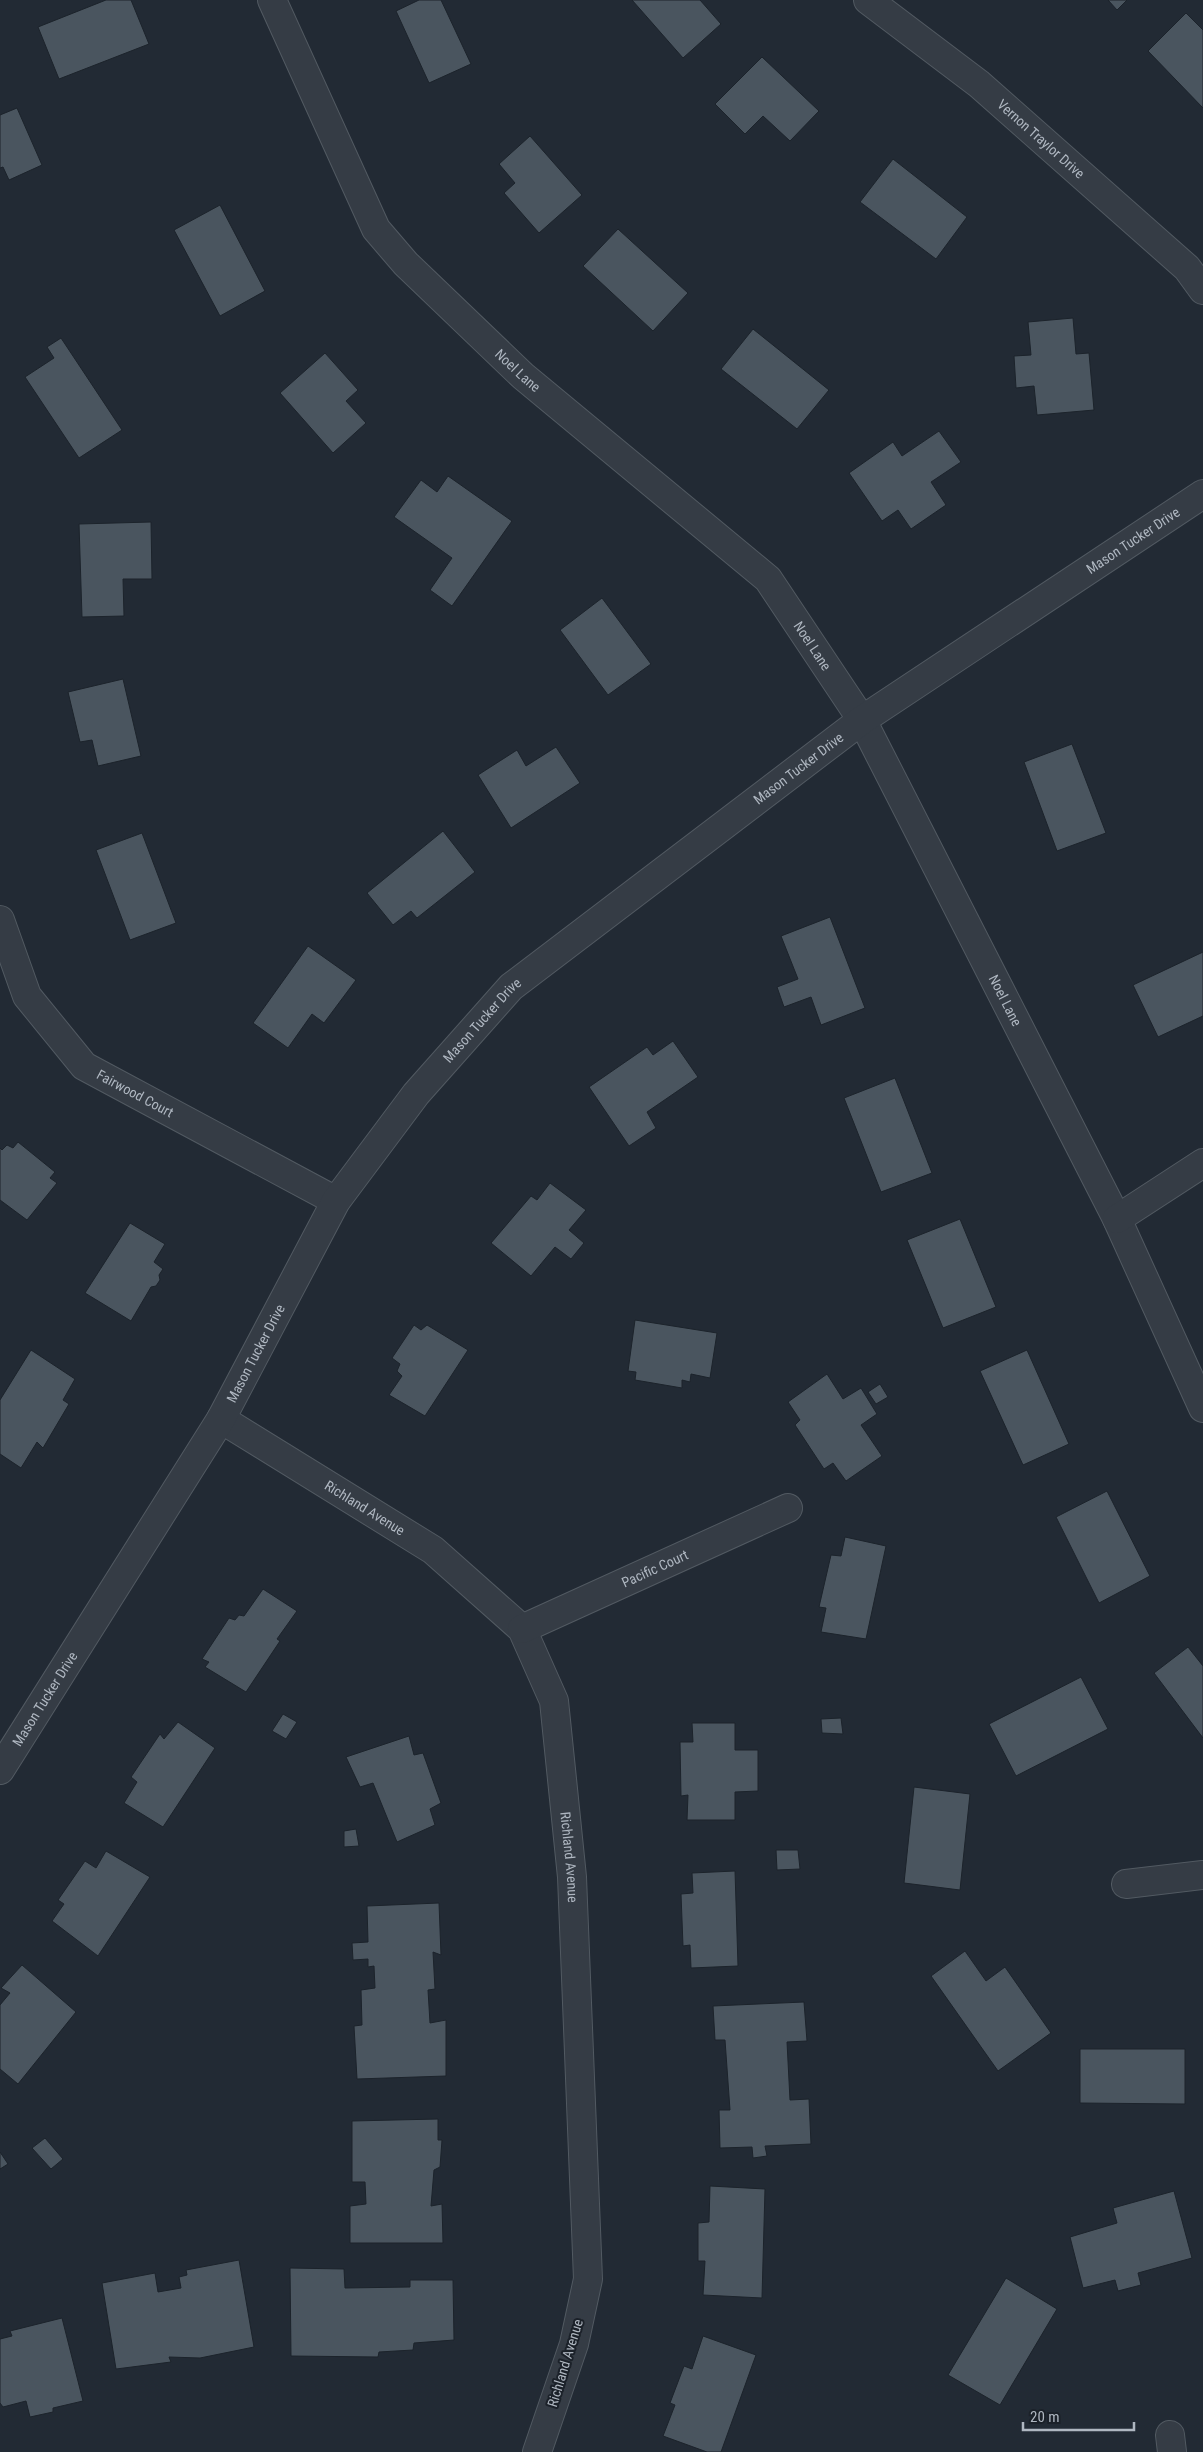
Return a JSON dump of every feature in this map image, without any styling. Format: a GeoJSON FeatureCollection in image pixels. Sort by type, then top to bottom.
{"type":"FeatureCollection","features":[{"type":"Feature","properties":{"kind":"street","name":"Noel Lane"},"geometry":{"type":"LineString","coordinates":[[272,0],[376,229],[406,264],[523,376],[768,579],[862,720],[1117,1219],[1203,1408]]}},
{"type":"Feature","properties":{"kind":"street","name":"Vernon Traylor Drive"},"geometry":{"type":"LineString","coordinates":[[885,5],[1187,268],[1203,290]]}},
{"type":"Feature","properties":{"kind":"street","name":"Mason Tucker Drive"},"geometry":{"type":"LineString","coordinates":[[2,1762],[221,1419],[336,1201],[416,1094],[511,987],[862,720],[1203,494]]}},
{"type":"Feature","properties":{"kind":"street","name":"Fairwood Court"},"geometry":{"type":"LineString","coordinates":[[0,920],[27,996],[84,1066],[336,1201]]}},
{"type":"Feature","properties":{"kind":"street"},"geometry":{"type":"LineString","coordinates":[[1117,1219],[1203,1163]]}},
{"type":"Feature","properties":{"kind":"street","name":"Richland Avenue"},"geometry":{"type":"LineString","coordinates":[[221,1419],[434,1550],[522,1629],[554,1701],[572,1877],[588,2279],[574,2344],[537,2452]]}},
{"type":"Feature","properties":{"kind":"street","name":"Pacific Court"},"geometry":{"type":"LineString","coordinates":[[522,1629],[788,1508]]}},
{"type":"Feature","properties":{"kind":"street"},"geometry":{"type":"LineString","coordinates":[[1126,1884],[1203,1875]]}},
{"type":"Feature","properties":{"kind":"building"},"geometry":{"type":"Polygon","coordinates":[[[106,0],[131,0],[149,44],[59,79],[38,27],[106,0]]]}},
{"type":"Feature","properties":{"kind":"building"},"geometry":{"type":"Polygon","coordinates":[[[419,0],[441,0],[471,64],[429,83],[396,11],[419,0]]]}},
{"type":"Feature","properties":{"kind":"building"},"geometry":{"type":"Polygon","coordinates":[[[632,0],[700,0],[721,24],[683,58],[632,0]]]}},
{"type":"Feature","properties":{"kind":"building"},"geometry":{"type":"Polygon","coordinates":[[[1108,0],[1127,0],[1117,10],[1108,0]]]}},
{"type":"Feature","properties":{"kind":"building"},"geometry":{"type":"Polygon","coordinates":[[[1186,13],[1203,30],[1203,108],[1148,51],[1186,13]]]}},
{"type":"Feature","properties":{"kind":"building"},"geometry":{"type":"Polygon","coordinates":[[[762,57],[819,111],[790,141],[763,116],[745,134],[715,104],[762,57]]]}},
{"type":"Feature","properties":{"kind":"building"},"geometry":{"type":"Polygon","coordinates":[[[17,108],[42,165],[9,180],[3,167],[0,168],[0,115],[17,108]]]}},
{"type":"Feature","properties":{"kind":"building"},"geometry":{"type":"Polygon","coordinates":[[[530,136],[582,195],[539,233],[504,193],[515,183],[499,164],[530,136]]]}},
{"type":"Feature","properties":{"kind":"building"},"geometry":{"type":"Polygon","coordinates":[[[893,159],[967,217],[936,259],[860,202],[893,159]]]}},
{"type":"Feature","properties":{"kind":"building"},"geometry":{"type":"Polygon","coordinates":[[[220,205],[265,291],[220,316],[174,230],[220,205]]]}},
{"type":"Feature","properties":{"kind":"building"},"geometry":{"type":"Polygon","coordinates":[[[618,229],[688,293],[653,331],[583,266],[618,229]]]}},
{"type":"Feature","properties":{"kind":"building"},"geometry":{"type":"Polygon","coordinates":[[[1073,318],[1076,354],[1089,353],[1094,410],[1037,415],[1034,386],[1016,388],[1014,356],[1031,355],[1028,322],[1073,318]]]}},
{"type":"Feature","properties":{"kind":"building"},"geometry":{"type":"Polygon","coordinates":[[[753,329],[829,390],[797,429],[721,369],[753,329]]]}},
{"type":"Feature","properties":{"kind":"building"},"geometry":{"type":"Polygon","coordinates":[[[61,338],[122,430],[79,458],[25,377],[54,358],[47,347],[61,338]]]}},
{"type":"Feature","properties":{"kind":"building"},"geometry":{"type":"Polygon","coordinates":[[[325,353],[358,390],[346,401],[366,423],[333,453],[280,393],[325,353]]]}},
{"type":"Feature","properties":{"kind":"building"},"geometry":{"type":"Polygon","coordinates":[[[939,431],[961,462],[931,482],[946,505],[911,529],[898,510],[882,521],[849,473],[893,442],[902,456],[939,431]]]}},
{"type":"Feature","properties":{"kind":"building"},"geometry":{"type":"Polygon","coordinates":[[[448,476],[512,521],[452,606],[430,590],[452,558],[394,517],[421,480],[437,492],[448,476]]]}},
{"type":"Feature","properties":{"kind":"building"},"geometry":{"type":"Polygon","coordinates":[[[151,522],[152,579],[123,579],[124,616],[82,617],[79,524],[151,522]]]}},
{"type":"Feature","properties":{"kind":"building"},"geometry":{"type":"Polygon","coordinates":[[[602,598],[651,664],[608,695],[560,630],[602,598]]]}},
{"type":"Feature","properties":{"kind":"building"},"geometry":{"type":"Polygon","coordinates":[[[123,679],[141,756],[98,766],[92,740],[80,742],[68,692],[123,679]]]}},
{"type":"Feature","properties":{"kind":"building"},"geometry":{"type":"Polygon","coordinates":[[[1072,744],[1106,833],[1057,851],[1024,762],[1072,744]]]}},
{"type":"Feature","properties":{"kind":"building"},"geometry":{"type":"Polygon","coordinates":[[[556,747],[580,783],[511,828],[478,775],[517,750],[526,766],[556,747]]]}},
{"type":"Feature","properties":{"kind":"building"},"geometry":{"type":"Polygon","coordinates":[[[443,831],[475,872],[417,918],[411,911],[393,925],[367,893],[443,831]]]}},
{"type":"Feature","properties":{"kind":"building"},"geometry":{"type":"Polygon","coordinates":[[[142,833],[176,923],[130,940],[96,850],[142,833]]]}},
{"type":"Feature","properties":{"kind":"building"},"geometry":{"type":"Polygon","coordinates":[[[830,917],[865,1008],[821,1025],[811,997],[784,1007],[777,987],[798,979],[781,936],[830,917]]]}},
{"type":"Feature","properties":{"kind":"building"},"geometry":{"type":"Polygon","coordinates":[[[308,946],[356,980],[324,1023],[312,1014],[288,1048],[253,1023],[308,946]]]}},
{"type":"Feature","properties":{"kind":"building"},"geometry":{"type":"Polygon","coordinates":[[[1203,952],[1203,1016],[1158,1037],[1133,985],[1203,952]]]}},
{"type":"Feature","properties":{"kind":"building"},"geometry":{"type":"Polygon","coordinates":[[[673,1041],[698,1077],[647,1112],[656,1128],[629,1146],[589,1087],[647,1047],[653,1055],[673,1041]]]}},
{"type":"Feature","properties":{"kind":"building"},"geometry":{"type":"Polygon","coordinates":[[[895,1078],[932,1173],[881,1192],[844,1098],[895,1078]]]}},
{"type":"Feature","properties":{"kind":"building"},"geometry":{"type":"Polygon","coordinates":[[[18,1142],[55,1172],[50,1178],[57,1183],[27,1220],[0,1200],[0,1148],[2,1150],[7,1145],[13,1148],[18,1142]]]}},
{"type":"Feature","properties":{"kind":"building"},"geometry":{"type":"Polygon","coordinates":[[[550,1183],[586,1210],[569,1230],[584,1243],[571,1259],[555,1247],[531,1276],[491,1243],[531,1196],[537,1200],[550,1183]]]}},
{"type":"Feature","properties":{"kind":"building"},"geometry":{"type":"Polygon","coordinates":[[[960,1219],[996,1307],[943,1328],[907,1240],[960,1219]]]}},
{"type":"Feature","properties":{"kind":"building"},"geometry":{"type":"Polygon","coordinates":[[[130,1223],[165,1244],[154,1262],[163,1269],[159,1275],[160,1280],[156,1286],[151,1287],[131,1321],[85,1293],[130,1223]]]}},
{"type":"Feature","properties":{"kind":"building"},"geometry":{"type":"Polygon","coordinates":[[[635,1320],[717,1333],[710,1378],[691,1374],[690,1382],[682,1380],[682,1388],[635,1380],[636,1372],[628,1371],[635,1320]]]}},
{"type":"Feature","properties":{"kind":"building"},"geometry":{"type":"Polygon","coordinates":[[[414,1325],[421,1330],[427,1325],[468,1350],[425,1416],[389,1395],[402,1376],[397,1371],[400,1364],[392,1358],[414,1325]]]}},
{"type":"Feature","properties":{"kind":"building"},"geometry":{"type":"Polygon","coordinates":[[[31,1350],[75,1379],[63,1400],[69,1404],[43,1448],[37,1442],[21,1468],[0,1454],[0,1400],[31,1350]]]}},
{"type":"Feature","properties":{"kind":"building"},"geometry":{"type":"Polygon","coordinates":[[[1027,1350],[1069,1444],[1023,1465],[980,1371],[1027,1350]]]}},
{"type":"Feature","properties":{"kind":"building"},"geometry":{"type":"Polygon","coordinates":[[[827,1374],[843,1399],[861,1388],[877,1414],[861,1425],[882,1456],[846,1481],[833,1463],[824,1469],[795,1425],[800,1420],[788,1402],[827,1374]]]}},
{"type":"Feature","properties":{"kind":"building"},"geometry":{"type":"Polygon","coordinates":[[[880,1384],[888,1397],[876,1404],[868,1392],[880,1384]]]}},
{"type":"Feature","properties":{"kind":"building"},"geometry":{"type":"Polygon","coordinates":[[[1107,1491],[1150,1576],[1099,1603],[1056,1517],[1107,1491]]]}},
{"type":"Feature","properties":{"kind":"building"},"geometry":{"type":"Polygon","coordinates":[[[845,1537],[886,1546],[866,1639],[821,1632],[826,1608],[819,1607],[831,1555],[841,1556],[845,1537]]]}},
{"type":"Feature","properties":{"kind":"building"},"geometry":{"type":"Polygon","coordinates":[[[263,1589],[297,1611],[277,1639],[280,1641],[246,1692],[205,1667],[209,1662],[202,1659],[229,1618],[235,1620],[239,1615],[244,1616],[263,1589]]]}},
{"type":"Feature","properties":{"kind":"building"},"geometry":{"type":"Polygon","coordinates":[[[1188,1647],[1203,1666],[1203,1738],[1154,1673],[1188,1647]]]}},
{"type":"Feature","properties":{"kind":"building"},"geometry":{"type":"Polygon","coordinates":[[[1081,1677],[1108,1729],[1016,1776],[989,1724],[1081,1677]]]}},
{"type":"Feature","properties":{"kind":"building"},"geometry":{"type":"Polygon","coordinates":[[[283,1714],[297,1722],[286,1739],[272,1731],[283,1714]]]}},
{"type":"Feature","properties":{"kind":"building"},"geometry":{"type":"Polygon","coordinates":[[[841,1718],[843,1734],[822,1733],[821,1719],[841,1718]]]}},
{"type":"Feature","properties":{"kind":"building"},"geometry":{"type":"Polygon","coordinates":[[[178,1722],[215,1748],[163,1827],[124,1803],[137,1782],[131,1777],[160,1734],[164,1739],[178,1722]]]}},
{"type":"Feature","properties":{"kind":"building"},"geometry":{"type":"Polygon","coordinates":[[[692,1723],[735,1723],[735,1750],[758,1750],[758,1791],[735,1792],[735,1820],[687,1820],[688,1795],[681,1796],[680,1742],[693,1742],[692,1723]]]}},
{"type":"Feature","properties":{"kind":"building"},"geometry":{"type":"Polygon","coordinates":[[[409,1736],[414,1755],[423,1753],[441,1803],[430,1809],[435,1825],[397,1842],[373,1783],[360,1787],[346,1757],[409,1736]]]}},
{"type":"Feature","properties":{"kind":"building"},"geometry":{"type":"Polygon","coordinates":[[[914,1787],[970,1794],[960,1890],[904,1883],[914,1787]]]}},
{"type":"Feature","properties":{"kind":"building"},"geometry":{"type":"Polygon","coordinates":[[[356,1829],[359,1846],[344,1847],[344,1831],[356,1829]]]}},
{"type":"Feature","properties":{"kind":"building"},"geometry":{"type":"Polygon","coordinates":[[[776,1850],[798,1850],[800,1869],[777,1870],[776,1850]]]}},
{"type":"Feature","properties":{"kind":"building"},"geometry":{"type":"Polygon","coordinates":[[[106,1851],[150,1877],[98,1956],[52,1921],[64,1904],[58,1900],[85,1861],[96,1868],[106,1851]]]}},
{"type":"Feature","properties":{"kind":"building"},"geometry":{"type":"Polygon","coordinates":[[[735,1871],[738,1966],[691,1968],[690,1945],[683,1946],[681,1894],[693,1893],[692,1873],[735,1871]]]}},
{"type":"Feature","properties":{"kind":"building"},"geometry":{"type":"Polygon","coordinates":[[[439,1903],[441,1955],[433,1952],[435,1989],[428,1990],[430,2023],[446,2020],[446,2076],[357,2079],[354,2026],[362,2025],[361,1990],[375,1988],[374,1966],[368,1967],[368,1959],[353,1960],[352,1943],[368,1942],[367,1906],[439,1903]]]}},
{"type":"Feature","properties":{"kind":"building"},"geometry":{"type":"Polygon","coordinates":[[[965,1951],[986,1981],[1005,1967],[1051,2033],[998,2071],[931,1976],[965,1951]]]}},
{"type":"Feature","properties":{"kind":"building"},"geometry":{"type":"Polygon","coordinates":[[[22,1965],[76,2012],[18,2084],[0,2069],[0,2005],[10,1993],[1,1988],[22,1965]]]}},
{"type":"Feature","properties":{"kind":"building"},"geometry":{"type":"Polygon","coordinates":[[[804,2002],[807,2041],[787,2042],[790,2100],[809,2099],[811,2144],[765,2146],[767,2156],[753,2158],[752,2147],[720,2148],[719,2110],[730,2110],[725,2040],[715,2040],[713,2006],[804,2002]]]}},
{"type":"Feature","properties":{"kind":"building"},"geometry":{"type":"Polygon","coordinates":[[[1080,2049],[1185,2049],[1185,2104],[1080,2103],[1080,2049]]]}},
{"type":"Feature","properties":{"kind":"building"},"geometry":{"type":"Polygon","coordinates":[[[438,2119],[438,2140],[442,2140],[440,2167],[434,2170],[431,2206],[442,2204],[443,2243],[350,2243],[350,2206],[366,2204],[365,2182],[352,2182],[352,2121],[438,2119]]]}},
{"type":"Feature","properties":{"kind":"building"},"geometry":{"type":"Polygon","coordinates":[[[45,2138],[63,2159],[51,2169],[32,2148],[45,2138]]]}},
{"type":"Feature","properties":{"kind":"building"},"geometry":{"type":"Polygon","coordinates":[[[0,2152],[8,2164],[0,2169],[0,2152]]]}},
{"type":"Feature","properties":{"kind":"building"},"geometry":{"type":"Polygon","coordinates":[[[710,2186],[765,2189],[762,2298],[703,2295],[705,2261],[698,2261],[698,2223],[709,2222],[710,2186]]]}},
{"type":"Feature","properties":{"kind":"building"},"geometry":{"type":"Polygon","coordinates":[[[1174,2191],[1192,2258],[1138,2273],[1141,2285],[1118,2291],[1115,2280],[1083,2288],[1070,2237],[1117,2223],[1113,2208],[1174,2191]]]}},
{"type":"Feature","properties":{"kind":"building"},"geometry":{"type":"Polygon","coordinates":[[[239,2260],[254,2347],[200,2358],[169,2357],[171,2362],[116,2369],[102,2283],[155,2273],[158,2292],[181,2288],[179,2277],[187,2275],[186,2270],[239,2260]]]}},
{"type":"Feature","properties":{"kind":"building"},"geometry":{"type":"Polygon","coordinates":[[[290,2268],[344,2269],[345,2288],[410,2287],[410,2280],[453,2280],[454,2340],[414,2343],[413,2350],[379,2352],[378,2357],[291,2356],[290,2268]]]}},
{"type":"Feature","properties":{"kind":"building"},"geometry":{"type":"Polygon","coordinates":[[[1006,2278],[1057,2309],[1000,2405],[948,2375],[1006,2278]]]}},
{"type":"Feature","properties":{"kind":"building"},"geometry":{"type":"Polygon","coordinates":[[[62,2318],[83,2401],[53,2408],[53,2412],[30,2417],[26,2401],[3,2407],[0,2403],[0,2339],[12,2336],[10,2331],[62,2318]]]}},
{"type":"Feature","properties":{"kind":"building"},"geometry":{"type":"Polygon","coordinates":[[[703,2336],[756,2355],[721,2452],[707,2452],[663,2436],[675,2405],[670,2403],[684,2366],[692,2369],[703,2336]]]}}]}
